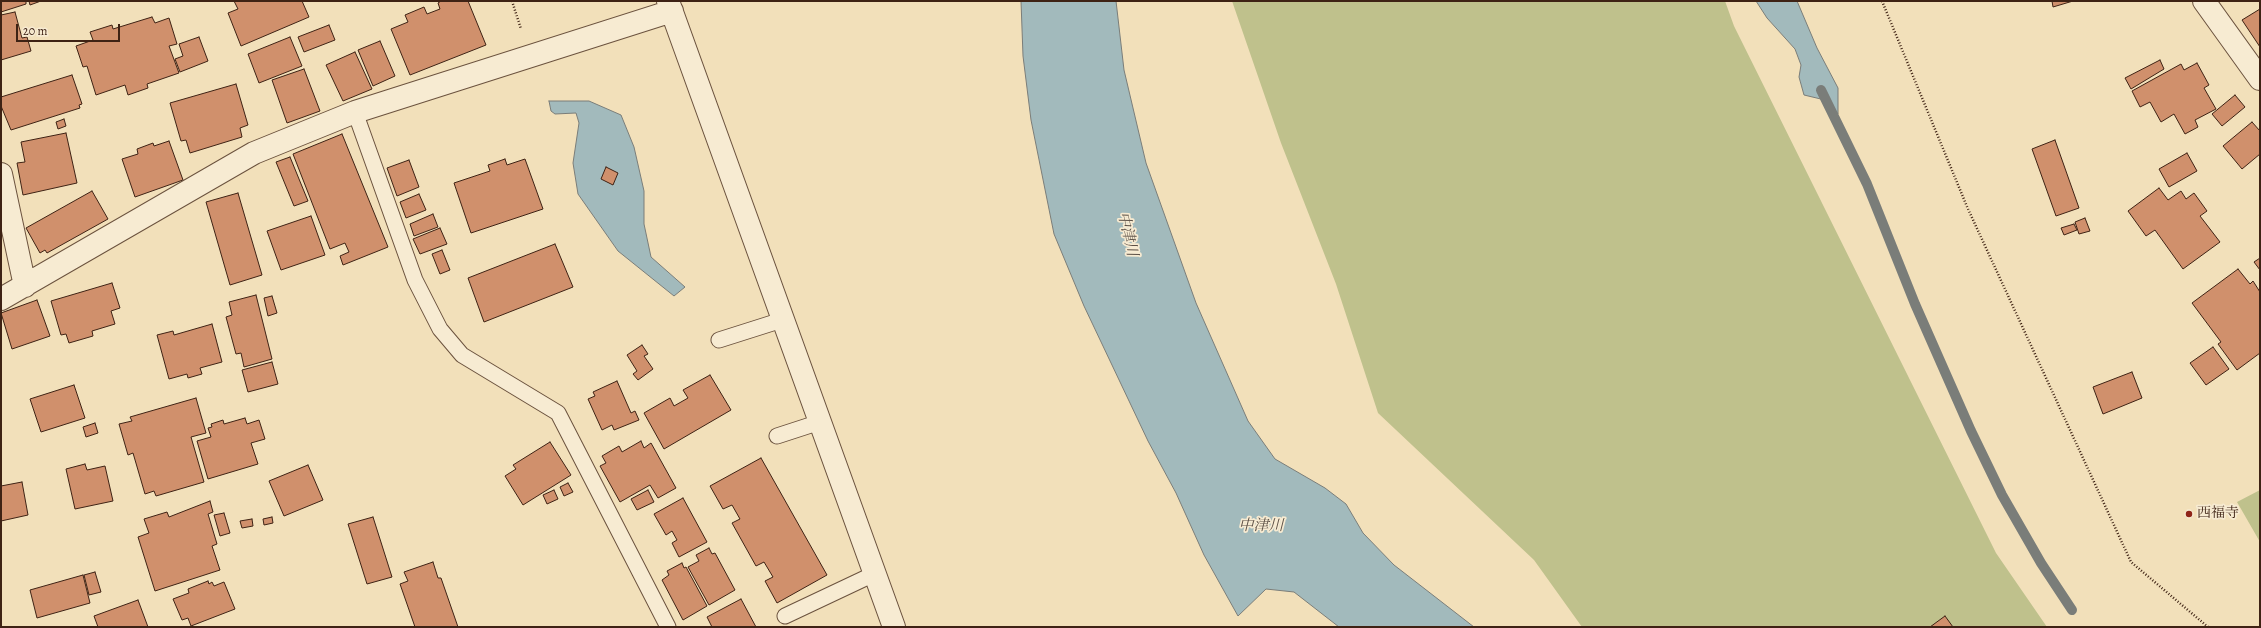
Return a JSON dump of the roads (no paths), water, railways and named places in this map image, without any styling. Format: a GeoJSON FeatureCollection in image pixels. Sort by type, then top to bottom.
{"type":"FeatureCollection","features":[{"type":"Feature","properties":{"kind":"street"},"geometry":{"type":"LineString","coordinates":[[2204,1],[2260,80]]}},
{"type":"Feature","properties":{"kind":"street"},"geometry":{"type":"LineString","coordinates":[[1,299],[254,153],[355,112],[670,6],[894,627]]}},
{"type":"Feature","properties":{"kind":"street"},"geometry":{"type":"LineString","coordinates":[[1,174],[25,286]]}},
{"type":"Feature","properties":{"kind":"lane"},"geometry":{"type":"LineString","coordinates":[[355,112],[416,280],[440,329],[462,356],[558,413],[668,627]]}},
{"type":"Feature","properties":{"kind":"lane"},"geometry":{"type":"LineString","coordinates":[[719,340],[782,320]]}},
{"type":"Feature","properties":{"kind":"lane"},"geometry":{"type":"LineString","coordinates":[[777,436],[820,422]]}},
{"type":"Feature","properties":{"kind":"lane"},"geometry":{"type":"LineString","coordinates":[[785,616],[874,574]]}},
{"type":"Feature","properties":{"kind":"water","name":"中津川"},"geometry":{"type":"Polygon","coordinates":[[[1021,1],[1116,1],[1124,70],[1146,163],[1196,303],[1248,421],[1275,459],[1325,488],[1346,504],[1363,533],[1394,565],[1474,627],[1339,627],[1294,592],[1266,589],[1238,616],[1204,555],[1176,493],[1148,441],[1084,306],[1054,234],[1031,120],[1023,56],[1021,1]]]}},
{"type":"Feature","properties":{"kind":"water"},"geometry":{"type":"Polygon","coordinates":[[[1756,1],[1797,1],[1817,48],[1838,88],[1838,114],[1825,100],[1804,95],[1799,77],[1801,65],[1795,49],[1767,18],[1756,1]]]}},
{"type":"Feature","properties":{"kind":"water"},"geometry":{"type":"Polygon","coordinates":[[[549,101],[589,101],[621,115],[634,147],[644,191],[644,224],[651,257],[685,287],[674,296],[618,251],[578,194],[573,163],[579,123],[576,113],[555,114],[551,111],[549,101]]]}},
{"type":"Feature","properties":{"kind":"waterway"},"geometry":{"type":"LineString","coordinates":[[1821,90],[1867,184],[1915,304],[1971,431],[2002,495],[2041,563],[2072,610]]}},
{"type":"Feature","properties":{"kind":"place","name":"西福寺"},"geometry":{"type":"Point","coordinates":[2189,514]}}]}
